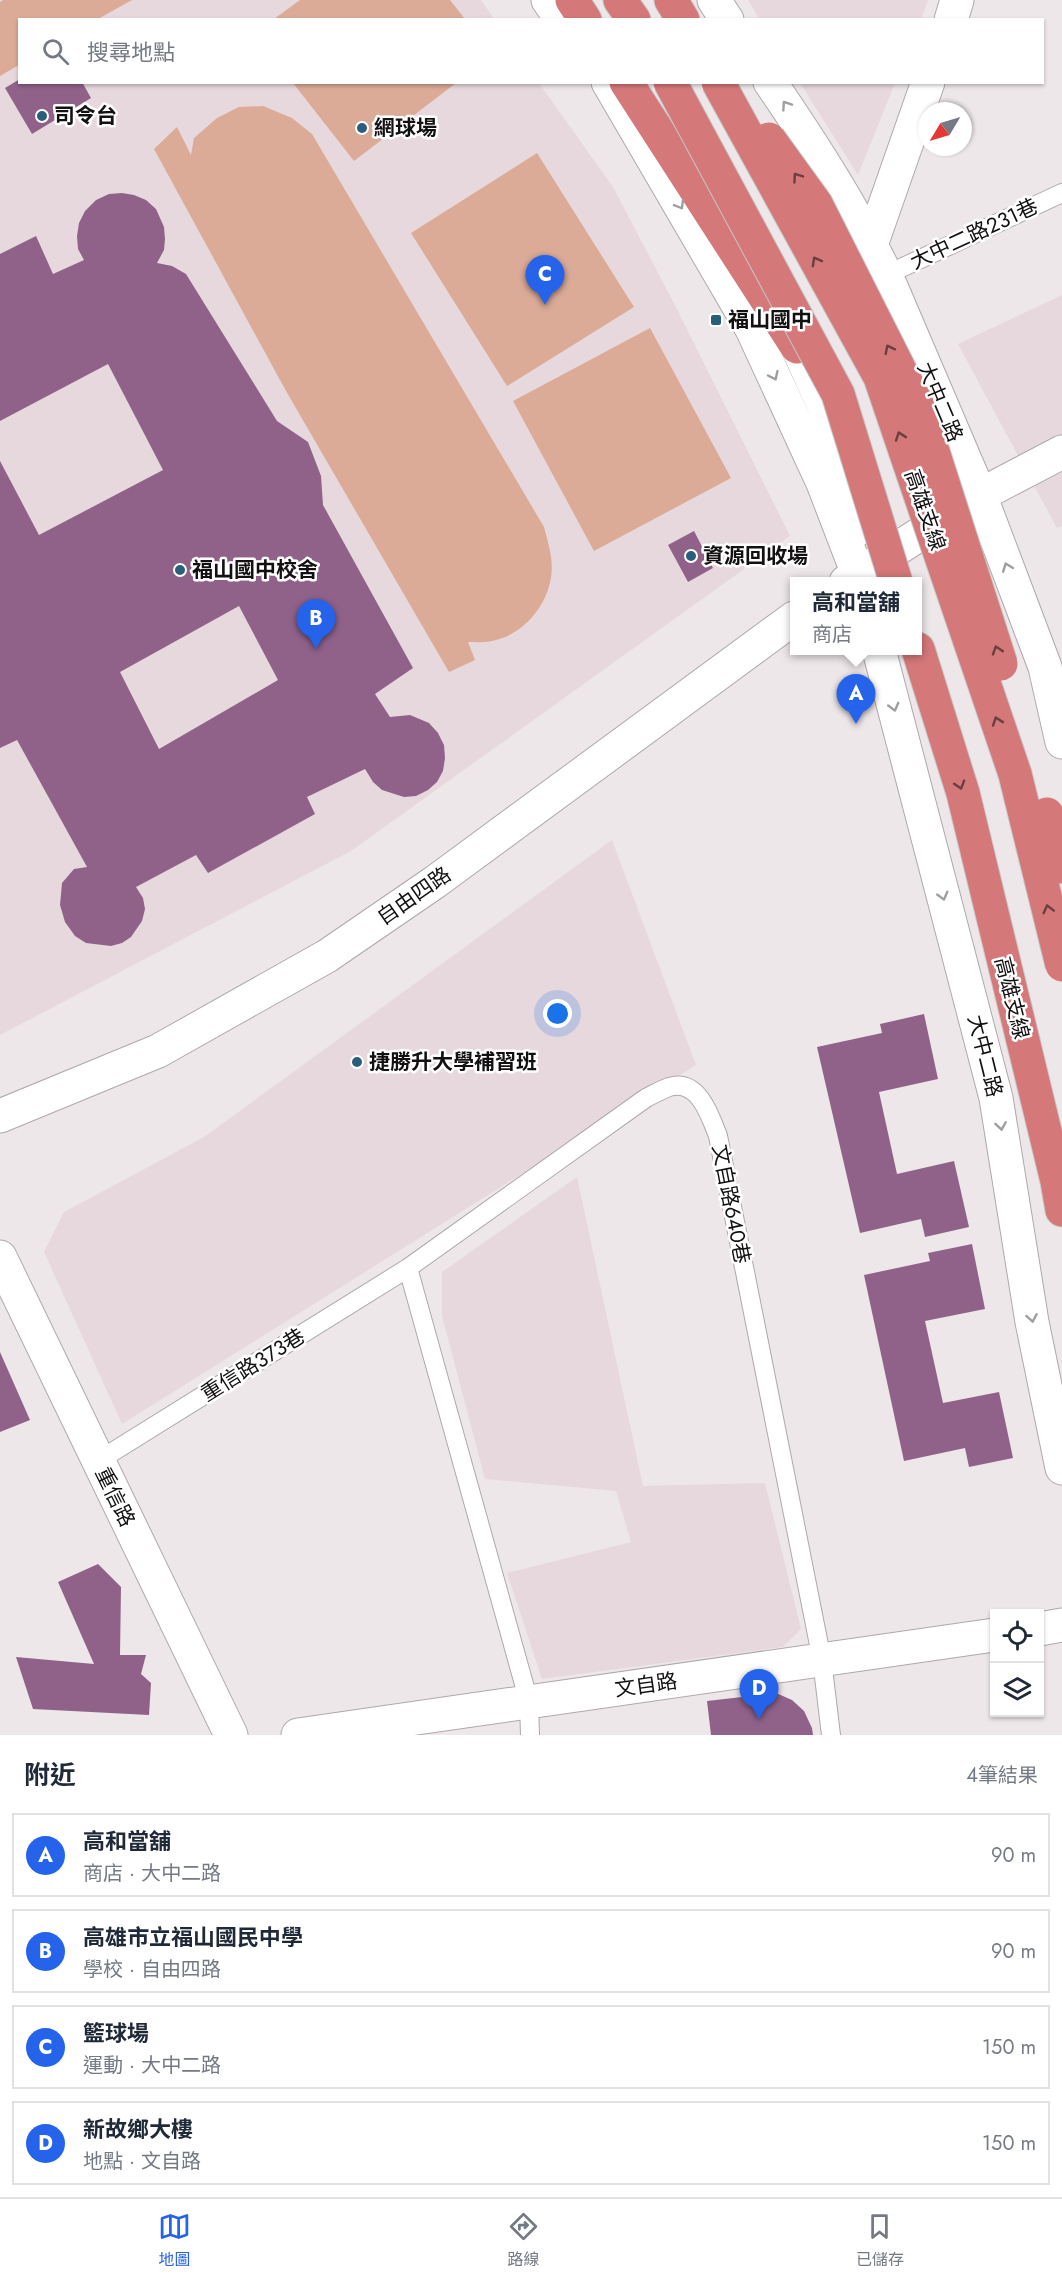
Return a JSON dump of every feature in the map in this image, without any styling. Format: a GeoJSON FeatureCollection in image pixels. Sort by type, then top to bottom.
{"type":"FeatureCollection","features":[{"type":"Feature","properties":{"kind":"highway"},"geometry":{"type":"LineString","coordinates":[[572,0],[584,18]]}},
{"type":"Feature","properties":{"kind":"highway"},"geometry":{"type":"LineString","coordinates":[[620,0],[633,18]]}},
{"type":"Feature","properties":{"kind":"highway"},"geometry":{"type":"LineString","coordinates":[[627,84],[797,347]]}},
{"type":"Feature","properties":{"kind":"highway"},"geometry":{"type":"LineString","coordinates":[[671,84],[838,394],[894,577]]}},
{"type":"Feature","properties":{"kind":"highway","name":"高雄支線"},"geometry":{"type":"LineString","coordinates":[[719,84],[880,377],[1015,774],[1062,965]]}},
{"type":"Feature","properties":{"kind":"highway"},"geometry":{"type":"LineString","coordinates":[[730,84],[816,204],[919,408],[1037,775],[1062,867]]}},
{"type":"Feature","properties":{"kind":"highway","name":"高雄支線"},"geometry":{"type":"LineString","coordinates":[[920,655],[963,793],[1062,1210]]}},
{"type":"Feature","properties":{"kind":"street"},"geometry":{"type":"LineString","coordinates":[[548,0],[561,18]]}},
{"type":"Feature","properties":{"kind":"street"},"geometry":{"type":"LineString","coordinates":[[586,0],[598,18]]}},
{"type":"Feature","properties":{"kind":"street"},"geometry":{"type":"LineString","coordinates":[[714,0],[726,18]]}},
{"type":"Feature","properties":{"kind":"street"},"geometry":{"type":"LineString","coordinates":[[952,18],[957,0]]}},
{"type":"Feature","properties":{"kind":"street"},"geometry":{"type":"LineString","coordinates":[[609,84],[752,329],[823,483],[854,577]]}},
{"type":"Feature","properties":{"kind":"street"},"geometry":{"type":"LineString","coordinates":[[644,84],[697,160],[797,347],[842,446],[849,487],[855,577]]}},
{"type":"Feature","properties":{"kind":"street","name":"大中二路"},"geometry":{"type":"LineString","coordinates":[[771,84],[826,164],[871,244],[886,276],[980,495],[1045,667],[1062,742]]}},
{"type":"Feature","properties":{"kind":"street"},"geometry":{"type":"LineString","coordinates":[[871,244],[927,84]]}},
{"type":"Feature","properties":{"kind":"street"},"geometry":{"type":"LineString","coordinates":[[858,577],[980,495],[1062,452]]}},
{"type":"Feature","properties":{"kind":"street","name":"自由四路"},"geometry":{"type":"LineString","coordinates":[[0,1116],[158,1051],[327,956],[435,882],[790,622]]}},
{"type":"Feature","properties":{"kind":"street","name":"大中二路"},"geometry":{"type":"LineString","coordinates":[[880,655],[996,1098],[1032,1322],[1062,1468]]}},
{"type":"Feature","properties":{"kind":"street","name":"重信路"},"geometry":{"type":"LineString","coordinates":[[0,1257],[231,1735]]}},
{"type":"Feature","properties":{"kind":"street"},"geometry":{"type":"LineString","coordinates":[[1044,1628],[1062,1625]]}},
{"type":"Feature","properties":{"kind":"street","name":"文自路"},"geometry":{"type":"LineString","coordinates":[[298,1735],[990,1636]]}},
{"type":"Feature","properties":{"kind":"lane","name":"大中二路231巷"},"geometry":{"type":"LineString","coordinates":[[886,276],[1062,193]]}},
{"type":"Feature","properties":{"kind":"lane","name":"文自路640巷"},"geometry":{"type":"LineString","coordinates":[[408,1268],[646,1098],[670,1087],[682,1086],[692,1089],[709,1112],[718,1136],[822,1660]]}},
{"type":"Feature","properties":{"kind":"lane","name":"重信路373巷"},"geometry":{"type":"LineString","coordinates":[[98,1461],[408,1268]]}},
{"type":"Feature","properties":{"kind":"lane"},"geometry":{"type":"LineString","coordinates":[[408,1268],[529,1702],[530,1735]]}},
{"type":"Feature","properties":{"kind":"lane"},"geometry":{"type":"LineString","coordinates":[[822,1660],[831,1735]]}},
{"type":"Feature","properties":{"kind":"shaded area"},"geometry":{"type":"Polygon","coordinates":[[[0,0],[481,0],[493,18],[18,18],[18,84],[540,84],[613,187],[677,309],[790,536],[351,851],[0,1035],[0,0]]]}},
{"type":"Feature","properties":{"kind":"shaded area"},"geometry":{"type":"Polygon","coordinates":[[[3,0],[132,0],[100,18],[18,18],[18,66],[0,76],[0,2],[3,0]]]}},
{"type":"Feature","properties":{"kind":"shaded area"},"geometry":{"type":"Polygon","coordinates":[[[300,0],[450,0],[464,18],[275,18],[300,0]]]}},
{"type":"Feature","properties":{"kind":"shaded area"},"geometry":{"type":"Polygon","coordinates":[[[748,0],[928,0],[921,18],[759,18],[748,0]]]}},
{"type":"Feature","properties":{"kind":"shaded area","name":"網球場"},"geometry":{"type":"Polygon","coordinates":[[[294,84],[455,84],[354,161],[294,84]]]}},
{"type":"Feature","properties":{"kind":"shaded area"},"geometry":{"type":"Polygon","coordinates":[[[801,84],[895,84],[858,175],[801,84]]]}},
{"type":"Feature","properties":{"kind":"shaded area"},"geometry":{"type":"Polygon","coordinates":[[[263,106],[292,118],[312,134],[544,527],[552,571],[549,588],[539,608],[525,625],[506,636],[489,642],[468,642],[475,660],[449,672],[286,391],[154,149],[177,127],[191,155],[194,138],[217,118],[239,107],[263,106]]]}},
{"type":"Feature","properties":{"kind":"shaded area"},"geometry":{"type":"Polygon","coordinates":[[[537,153],[634,307],[507,386],[411,233],[537,153]]]}},
{"type":"Feature","properties":{"kind":"shaded area"},"geometry":{"type":"Polygon","coordinates":[[[1062,295],[1062,526],[1057,528],[958,344],[1062,295]]]}},
{"type":"Feature","properties":{"kind":"shaded area"},"geometry":{"type":"Polygon","coordinates":[[[650,328],[731,478],[594,551],[513,401],[650,328]]]}},
{"type":"Feature","properties":{"kind":"shaded area"},"geometry":{"type":"Polygon","coordinates":[[[612,840],[696,1065],[122,1424],[44,1252],[64,1212],[204,1137],[612,840]]]}},
{"type":"Feature","properties":{"kind":"shaded area"},"geometry":{"type":"Polygon","coordinates":[[[577,1177],[643,1486],[765,1483],[801,1629],[783,1647],[542,1679],[507,1573],[631,1542],[616,1491],[485,1479],[442,1316],[442,1272],[577,1177]]]}},
{"type":"Feature","properties":{"kind":"building","name":"司令台"},"geometry":{"type":"Polygon","coordinates":[[[18,80],[18,84],[83,84],[91,98],[32,134],[5,88],[18,80]]]}},
{"type":"Feature","properties":{"kind":"building","name":"福山國中校舍"},"geometry":{"type":"Polygon","coordinates":[[[109,194],[134,195],[146,200],[156,209],[164,227],[165,239],[164,250],[157,263],[172,266],[186,274],[277,421],[308,442],[321,476],[323,505],[413,668],[375,694],[390,717],[410,715],[429,723],[438,733],[444,745],[445,758],[443,771],[437,782],[416,796],[404,797],[382,790],[373,782],[365,769],[307,797],[315,814],[208,873],[196,855],[136,887],[143,898],[145,909],[142,921],[131,937],[111,946],[86,943],[75,936],[65,922],[60,905],[62,883],[74,869],[87,867],[17,740],[0,748],[0,461],[39,535],[163,470],[108,364],[0,421],[0,254],[36,236],[53,274],[84,260],[78,249],[79,223],[85,211],[96,200],[109,194]],[[239,606],[120,672],[159,749],[278,680],[239,606]]]}},
{"type":"Feature","properties":{"kind":"building","name":"資源回收場"},"geometry":{"type":"Polygon","coordinates":[[[694,531],[713,568],[688,582],[668,545],[694,531]]]}},
{"type":"Feature","properties":{"kind":"building"},"geometry":{"type":"Polygon","coordinates":[[[924,1014],[938,1079],[879,1092],[897,1174],[954,1161],[969,1227],[925,1237],[921,1219],[860,1233],[817,1047],[882,1033],[880,1024],[924,1014]]]}},
{"type":"Feature","properties":{"kind":"building"},"geometry":{"type":"Polygon","coordinates":[[[972,1244],[985,1309],[925,1321],[943,1403],[999,1392],[1013,1458],[969,1467],[965,1448],[904,1461],[864,1275],[930,1261],[928,1253],[972,1244]]]}},
{"type":"Feature","properties":{"kind":"building"},"geometry":{"type":"Polygon","coordinates":[[[0,1352],[30,1420],[0,1432],[0,1352]]]}},
{"type":"Feature","properties":{"kind":"building"},"geometry":{"type":"Polygon","coordinates":[[[98,1564],[121,1587],[120,1655],[146,1655],[141,1674],[151,1683],[149,1715],[33,1709],[16,1657],[94,1664],[58,1582],[98,1564]]]}},
{"type":"Feature","properties":{"kind":"building"},"geometry":{"type":"Polygon","coordinates":[[[776,1693],[792,1700],[804,1711],[813,1735],[711,1735],[707,1701],[776,1693]]]}},
{"type":"Feature","properties":{"kind":"place","name":"司令台"},"geometry":{"type":"Point","coordinates":[42,116]}},
{"type":"Feature","properties":{"kind":"place","name":"網球場"},"geometry":{"type":"Point","coordinates":[362,128]}},
{"type":"Feature","properties":{"kind":"place","name":"籃球場"},"geometry":{"type":"Point","coordinates":[545,305]}},
{"type":"Feature","properties":{"kind":"place","name":"福山國中"},"geometry":{"type":"Point","coordinates":[716,320]}},
{"type":"Feature","properties":{"kind":"place","name":"資源回收場"},"geometry":{"type":"Point","coordinates":[691,556]}},
{"type":"Feature","properties":{"kind":"place","name":"福山國中校舍"},"geometry":{"type":"Point","coordinates":[180,570]}},
{"type":"Feature","properties":{"kind":"place","name":"高雄市立福山國民中學"},"geometry":{"type":"Point","coordinates":[316,649]}},
{"type":"Feature","properties":{"kind":"place","name":"高和當舖"},"geometry":{"type":"Point","coordinates":[856,724]}},
{"type":"Feature","properties":{"kind":"place","name":"捷勝升大學補習班"},"geometry":{"type":"Point","coordinates":[357,1062]}},
{"type":"Feature","properties":{"kind":"place","name":"新故鄉大樓"},"geometry":{"type":"Point","coordinates":[759,1719]}}]}
